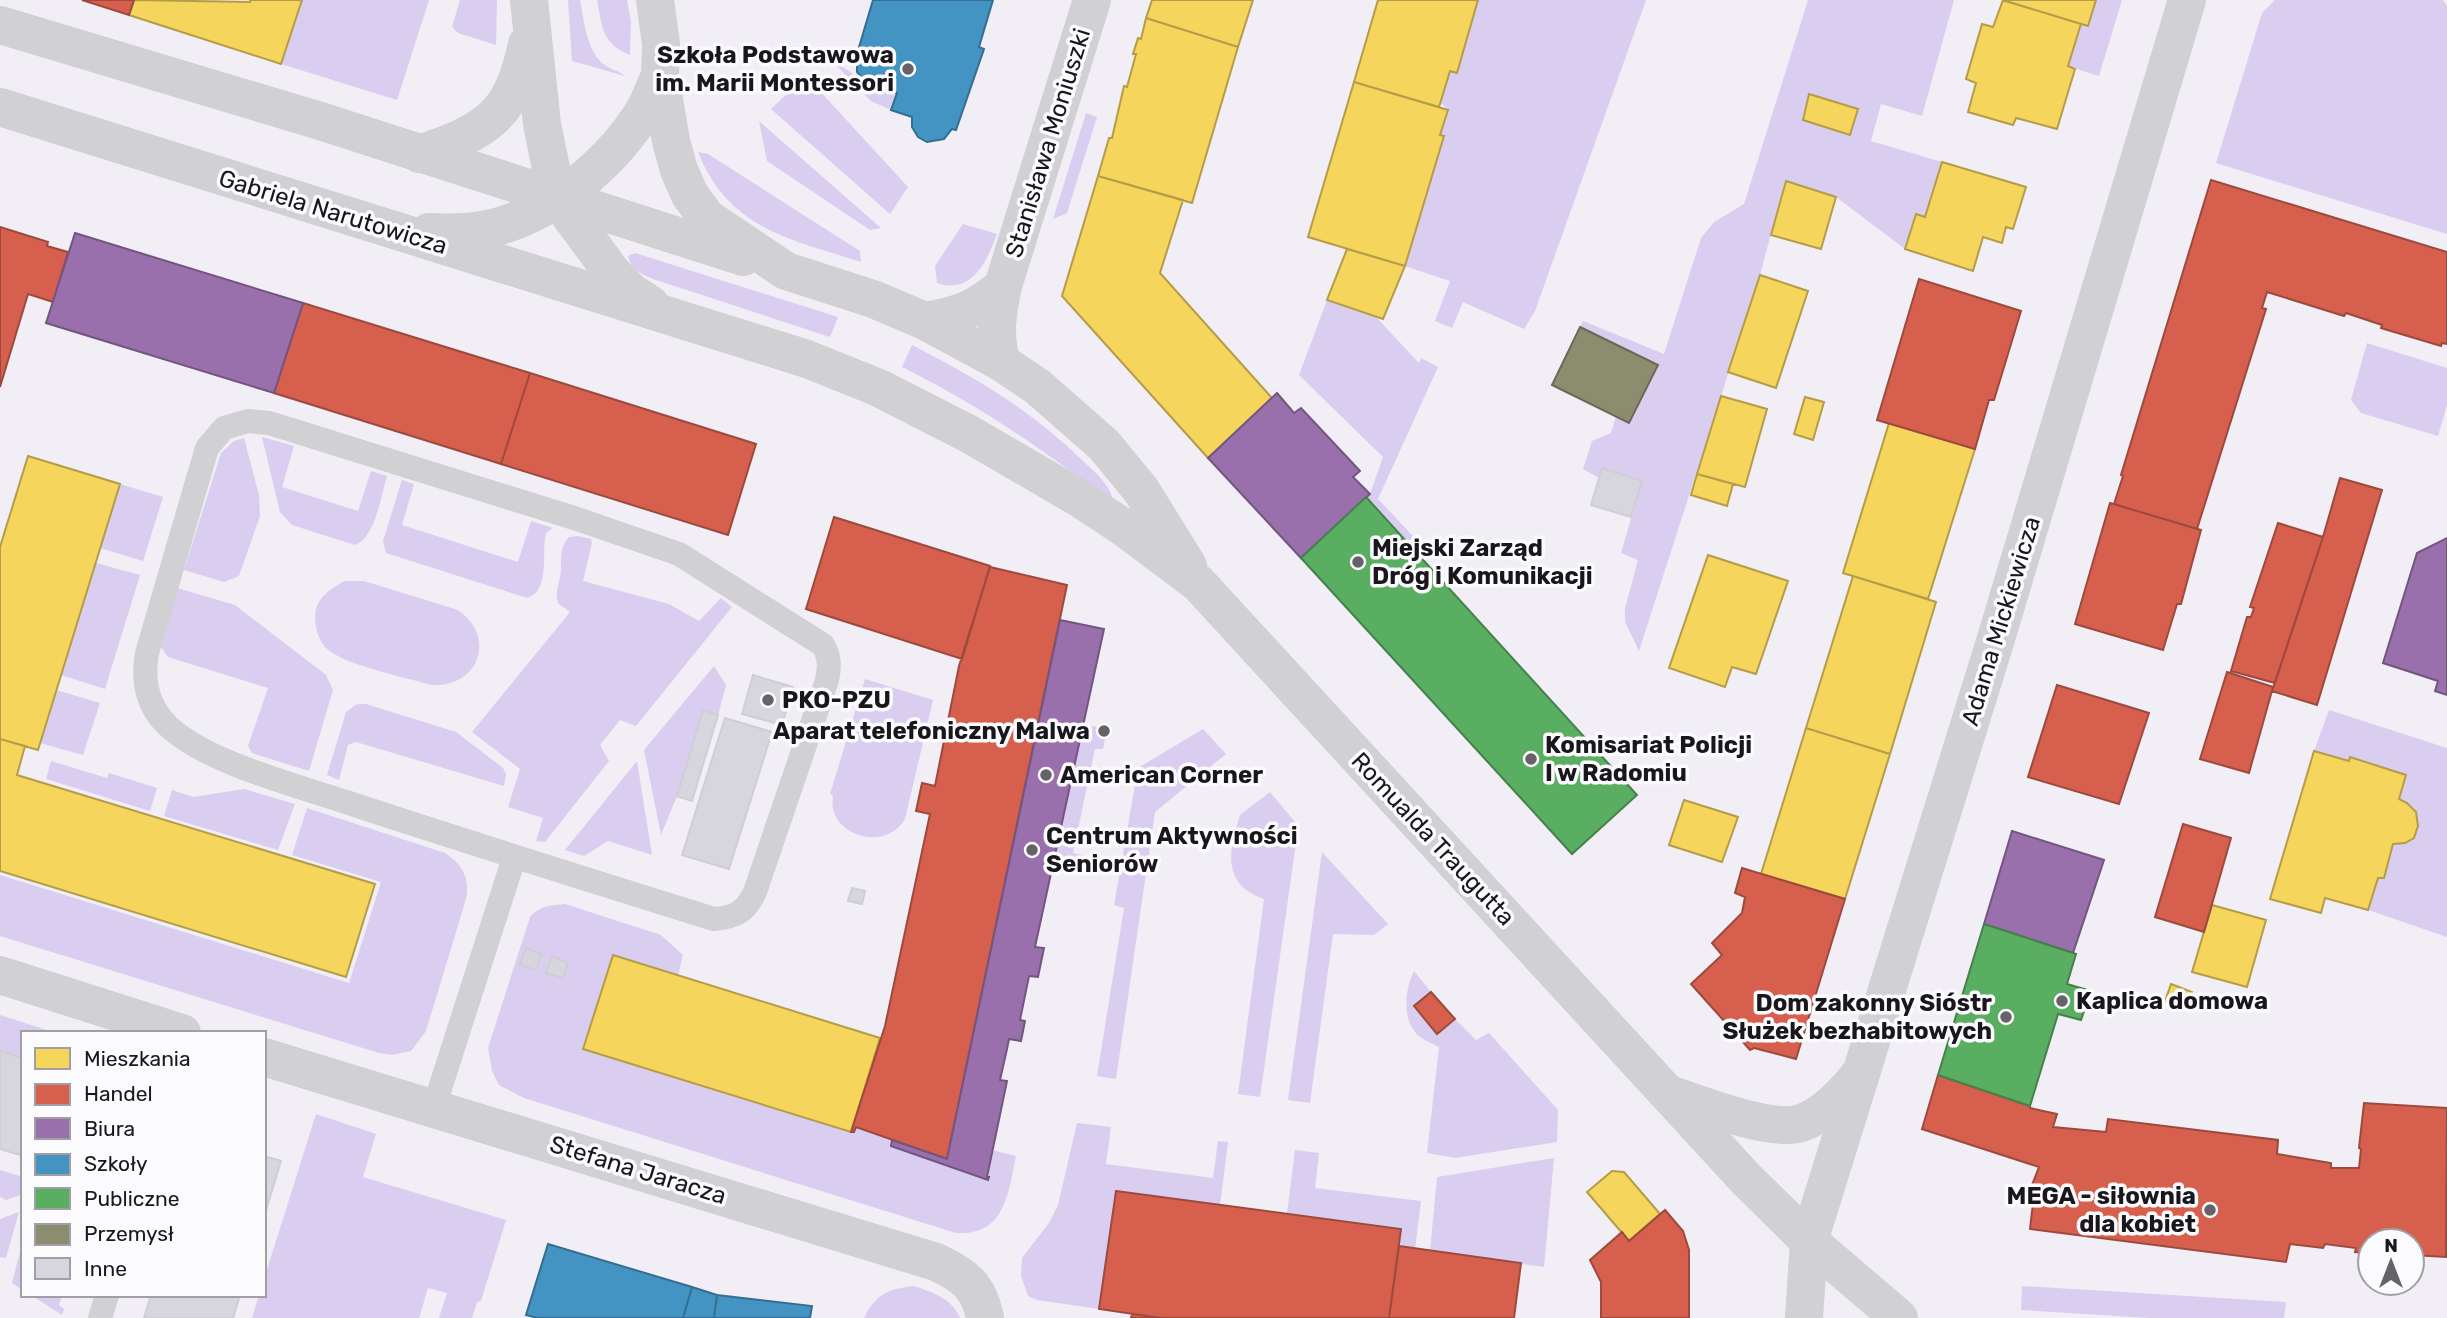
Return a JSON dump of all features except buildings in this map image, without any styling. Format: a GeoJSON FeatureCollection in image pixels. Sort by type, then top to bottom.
{"type":"FeatureCollection","features":[{"type":"Feature","properties":{"kind":"street","name":"Romualda Traugutta"},"geometry":{"type":"LineString","coordinates":[[655,0],[661,44],[660,75],[671,141],[690,195],[707,218],[786,271],[873,299],[925,321],[1001,362],[1038,387],[1104,445],[1141,490],[1198,583]]}},
{"type":"Feature","properties":{"kind":"street","name":"Stanisława Moniuszki"},"geometry":{"type":"LineString","coordinates":[[1001,362],[996,320],[1003,286],[1092,0]]}},
{"type":"Feature","properties":{"kind":"street","name":"Adama Mickiewicza"},"geometry":{"type":"LineString","coordinates":[[1809,1241],[2059,430],[2188,0]]}},
{"type":"Feature","properties":{"kind":"street"},"geometry":{"type":"LineString","coordinates":[[419,154],[472,134],[498,113],[510,97],[520,72],[531,11]]}},
{"type":"Feature","properties":{"kind":"street"},"geometry":{"type":"LineString","coordinates":[[531,11],[542,124],[557,198]]}},
{"type":"Feature","properties":{"kind":"street"},"geometry":{"type":"LineString","coordinates":[[0,24],[786,271]]}},
{"type":"Feature","properties":{"kind":"street","name":"Romualda Traugutta"},"geometry":{"type":"LineString","coordinates":[[388,230],[454,234],[493,228],[525,216],[557,198],[592,173],[616,148],[645,109],[660,75]]}},
{"type":"Feature","properties":{"kind":"street","name":"Gabriela Narutowicza"},"geometry":{"type":"LineString","coordinates":[[0,107],[18,117],[807,359],[928,412]]}},
{"type":"Feature","properties":{"kind":"street","name":"Gabriela Narutowicza"},"geometry":{"type":"LineString","coordinates":[[557,198],[611,271],[631,292],[667,315]]}},
{"type":"Feature","properties":{"kind":"street","name":"Stanisława Moniuszki"},"geometry":{"type":"LineString","coordinates":[[925,321],[954,316],[973,309],[1003,286]]}},
{"type":"Feature","properties":{"kind":"street","name":"Romualda Traugutta"},"geometry":{"type":"LineString","coordinates":[[928,412],[1079,498],[1198,583],[1746,1179],[1809,1241],[1899,1318]]}},
{"type":"Feature","properties":{"kind":"street"},"geometry":{"type":"LineString","coordinates":[[0,975],[176,1031]]}},
{"type":"Feature","properties":{"kind":"street","name":"Stefana Jaracza"},"geometry":{"type":"LineString","coordinates":[[266,1058],[936,1262],[953,1270],[977,1291],[985,1318]]}},
{"type":"Feature","properties":{"kind":"street","name":"Romualda Traugutta"},"geometry":{"type":"LineString","coordinates":[[1669,1094],[1754,1121],[1782,1125],[1799,1124],[1814,1117],[1843,1096],[1863,1070]]}},
{"type":"Feature","properties":{"kind":"street"},"geometry":{"type":"LineString","coordinates":[[1804,1318],[1809,1241]]}},
{"type":"Feature","properties":{"kind":"lane"},"geometry":{"type":"LineString","coordinates":[[248,421],[269,423],[650,543],[696,563],[822,645],[828,653],[830,666],[827,680],[755,892],[741,913],[730,918],[714,919],[514,858],[220,757],[190,743],[168,726],[155,711],[146,691],[144,671],[147,653],[207,448],[224,428],[248,421]]}},
{"type":"Feature","properties":{"kind":"lane"},"geometry":{"type":"LineString","coordinates":[[434,1107],[514,858]]}},
{"type":"Feature","properties":{"kind":"lane"},"geometry":{"type":"LineString","coordinates":[[100,1318],[106,1297]]}},
{"type":"Feature","properties":{"kind":"shaded area"},"geometry":{"type":"Polygon","coordinates":[[[302,0],[429,0],[397,100],[281,64],[302,0]]]}},
{"type":"Feature","properties":{"kind":"shaded area"},"geometry":{"type":"Polygon","coordinates":[[[460,0],[497,0],[496,45],[458,33],[452,27],[460,0]]]}},
{"type":"Feature","properties":{"kind":"shaded area"},"geometry":{"type":"Polygon","coordinates":[[[568,0],[580,0],[586,33],[597,57],[605,65],[625,76],[572,61],[568,0]]]}},
{"type":"Feature","properties":{"kind":"shaded area"},"geometry":{"type":"Polygon","coordinates":[[[597,0],[627,0],[631,22],[630,55],[609,40],[602,26],[597,0]]]}},
{"type":"Feature","properties":{"kind":"shaded area"},"geometry":{"type":"Polygon","coordinates":[[[1478,0],[1646,0],[1535,311],[1524,329],[1463,302],[1452,328],[1435,321],[1450,281],[1405,266],[1444,137],[1440,135],[1448,110],[1441,103],[1450,71],[1457,72],[1478,0]]]}},
{"type":"Feature","properties":{"kind":"shaded area"},"geometry":{"type":"Polygon","coordinates":[[[1808,0],[1954,0],[1922,116],[1881,104],[1871,141],[1942,162],[1925,217],[1916,215],[1905,249],[1836,197],[1785,181],[1760,275],[1639,651],[1625,622],[1625,608],[1638,560],[1621,553],[1642,481],[1602,468],[1599,478],[1583,469],[1592,441],[1611,433],[1616,416],[1629,423],[1657,365],[1580,327],[1583,321],[1664,354],[1701,238],[1714,222],[1744,204],[1808,0]],[[1809,94],[1803,120],[1851,135],[1858,109],[1809,94]]]}},
{"type":"Feature","properties":{"kind":"shaded area"},"geometry":{"type":"Polygon","coordinates":[[[2096,0],[2122,0],[2099,76],[2068,66],[2081,24],[2088,26],[2096,0]]]}},
{"type":"Feature","properties":{"kind":"shaded area"},"geometry":{"type":"Polygon","coordinates":[[[2275,0],[2443,0],[2447,6],[2447,234],[2216,163],[2262,13],[2275,0]]]}},
{"type":"Feature","properties":{"kind":"shaded area"},"geometry":{"type":"Polygon","coordinates":[[[827,56],[866,83],[897,93],[891,110],[871,101],[827,56]]]}},
{"type":"Feature","properties":{"kind":"shaded area"},"geometry":{"type":"Polygon","coordinates":[[[806,76],[908,187],[890,214],[771,109],[806,76]]]}},
{"type":"Feature","properties":{"kind":"shaded area"},"geometry":{"type":"Polygon","coordinates":[[[1086,113],[1097,117],[1067,213],[1053,219],[1086,113]]]}},
{"type":"Feature","properties":{"kind":"shaded area"},"geometry":{"type":"Polygon","coordinates":[[[759,121],[881,228],[870,230],[767,161],[759,121]]]}},
{"type":"Feature","properties":{"kind":"shaded area"},"geometry":{"type":"Polygon","coordinates":[[[698,152],[708,154],[860,251],[861,262],[786,237],[744,215],[726,198],[711,178],[698,152]]]}},
{"type":"Feature","properties":{"kind":"shaded area"},"geometry":{"type":"Polygon","coordinates":[[[963,224],[997,234],[993,244],[983,265],[969,280],[960,284],[937,283],[935,266],[963,224]]]}},
{"type":"Feature","properties":{"kind":"shaded area"},"geometry":{"type":"Polygon","coordinates":[[[635,253],[838,317],[830,337],[649,277],[631,264],[628,256],[635,253]]]}},
{"type":"Feature","properties":{"kind":"shaded area"},"geometry":{"type":"Polygon","coordinates":[[[1327,300],[1375,316],[1419,363],[1421,358],[1438,367],[1378,499],[1430,554],[1421,559],[1366,497],[1370,494],[1383,457],[1299,375],[1327,300]]]}},
{"type":"Feature","properties":{"kind":"shaded area"},"geometry":{"type":"Polygon","coordinates":[[[2367,343],[2447,368],[2447,405],[2438,436],[2361,413],[2351,400],[2367,343]]]}},
{"type":"Feature","properties":{"kind":"shaded area"},"geometry":{"type":"Polygon","coordinates":[[[912,345],[959,370],[1024,411],[1097,474],[1109,489],[1113,500],[1110,501],[983,412],[902,367],[912,345]]]}},
{"type":"Feature","properties":{"kind":"shaded area"},"geometry":{"type":"Polygon","coordinates":[[[262,437],[294,446],[282,487],[358,511],[371,471],[387,476],[376,515],[362,541],[355,545],[292,525],[280,512],[262,437]]]}},
{"type":"Feature","properties":{"kind":"shaded area"},"geometry":{"type":"Polygon","coordinates":[[[244,438],[259,495],[260,516],[239,576],[224,582],[184,570],[221,453],[234,441],[244,438]]]}},
{"type":"Feature","properties":{"kind":"shaded area"},"geometry":{"type":"Polygon","coordinates":[[[402,480],[414,484],[402,525],[518,562],[531,521],[553,528],[546,533],[544,570],[535,594],[527,598],[386,553],[383,541],[402,480]]]}},
{"type":"Feature","properties":{"kind":"shaded area"},"geometry":{"type":"Polygon","coordinates":[[[120,484],[163,497],[143,561],[100,548],[120,484]]]}},
{"type":"Feature","properties":{"kind":"shaded area"},"geometry":{"type":"Polygon","coordinates":[[[569,537],[591,539],[592,543],[583,581],[669,604],[699,621],[721,598],[732,607],[636,726],[620,720],[600,745],[609,761],[545,842],[536,841],[543,818],[508,807],[520,769],[472,732],[570,612],[558,603],[557,590],[563,548],[569,537]]]}},
{"type":"Feature","properties":{"kind":"shaded area"},"geometry":{"type":"Polygon","coordinates":[[[96,563],[140,575],[105,689],[61,675],[96,563]]]}},
{"type":"Feature","properties":{"kind":"shaded area"},"geometry":{"type":"Polygon","coordinates":[[[345,581],[364,581],[458,610],[470,621],[477,634],[477,659],[471,670],[448,684],[431,685],[359,665],[333,653],[325,647],[319,636],[315,620],[316,610],[325,595],[345,581]]]}},
{"type":"Feature","properties":{"kind":"shaded area"},"geometry":{"type":"Polygon","coordinates":[[[177,588],[235,605],[326,675],[333,690],[309,771],[252,753],[248,746],[268,688],[168,657],[161,647],[177,588]]]}},
{"type":"Feature","properties":{"kind":"shaded area"},"geometry":{"type":"Polygon","coordinates":[[[714,666],[726,685],[718,715],[703,711],[677,796],[661,835],[644,750],[714,666]]]}},
{"type":"Feature","properties":{"kind":"shaded area"},"geometry":{"type":"Polygon","coordinates":[[[865,679],[933,700],[905,819],[896,829],[885,835],[872,837],[848,830],[839,821],[833,810],[833,796],[830,794],[865,679]]]}},
{"type":"Feature","properties":{"kind":"shaded area"},"geometry":{"type":"Polygon","coordinates":[[[56,690],[100,703],[83,755],[40,743],[56,690]]]}},
{"type":"Feature","properties":{"kind":"shaded area"},"geometry":{"type":"Polygon","coordinates":[[[357,704],[366,704],[456,732],[503,768],[506,774],[504,786],[356,742],[348,745],[339,780],[327,775],[346,712],[357,704]]]}},
{"type":"Feature","properties":{"kind":"shaded area"},"geometry":{"type":"Polygon","coordinates":[[[2329,710],[2447,748],[2447,937],[2368,910],[2378,878],[2384,878],[2393,844],[2405,843],[2414,838],[2417,820],[2410,806],[2399,799],[2406,775],[2351,757],[2349,761],[2314,751],[2329,710]]]}},
{"type":"Feature","properties":{"kind":"shaded area"},"geometry":{"type":"Polygon","coordinates":[[[1082,724],[1107,729],[1103,749],[1095,749],[1073,853],[1085,856],[1082,870],[1052,864],[1082,724]]]}},
{"type":"Feature","properties":{"kind":"shaded area"},"geometry":{"type":"Polygon","coordinates":[[[1203,729],[1226,754],[1155,812],[1116,1079],[1097,1076],[1124,908],[1114,905],[1138,768],[1203,729]]]}},
{"type":"Feature","properties":{"kind":"shaded area"},"geometry":{"type":"Polygon","coordinates":[[[51,761],[107,778],[109,773],[157,788],[150,811],[46,779],[51,761]]]}},
{"type":"Feature","properties":{"kind":"shaded area"},"geometry":{"type":"Polygon","coordinates":[[[637,761],[652,855],[608,841],[584,856],[565,850],[637,761]]]}},
{"type":"Feature","properties":{"kind":"shaded area"},"geometry":{"type":"Polygon","coordinates":[[[244,789],[295,804],[278,850],[164,816],[172,790],[193,797],[244,789]]]}},
{"type":"Feature","properties":{"kind":"shaded area"},"geometry":{"type":"Polygon","coordinates":[[[1270,792],[1300,828],[1260,1097],[1238,1094],[1264,899],[1250,893],[1241,885],[1235,876],[1231,854],[1240,815],[1270,792]]]}},
{"type":"Feature","properties":{"kind":"shaded area"},"geometry":{"type":"Polygon","coordinates":[[[307,808],[445,853],[464,873],[466,899],[426,1031],[411,1051],[392,1055],[379,1053],[0,936],[0,875],[349,983],[381,882],[292,855],[307,808]]]}},
{"type":"Feature","properties":{"kind":"shaded area"},"geometry":{"type":"Polygon","coordinates":[[[1322,852],[1388,924],[1374,935],[1333,934],[1310,1103],[1288,1100],[1322,852]]]}},
{"type":"Feature","properties":{"kind":"shaded area"},"geometry":{"type":"Polygon","coordinates":[[[565,904],[661,935],[683,955],[678,976],[583,1050],[851,1132],[854,1132],[856,1127],[892,1140],[891,1146],[988,1180],[992,1150],[1016,1156],[1006,1198],[994,1220],[985,1228],[956,1233],[524,1098],[499,1085],[492,1071],[488,1048],[530,917],[542,908],[565,904]]]}},
{"type":"Feature","properties":{"kind":"shaded area"},"geometry":{"type":"Polygon","coordinates":[[[1414,971],[1431,992],[1414,1007],[1437,1033],[1455,1019],[1476,1040],[1489,1033],[1558,1110],[1557,1142],[1455,1158],[1427,1153],[1439,1047],[1419,1036],[1409,1022],[1406,1005],[1408,987],[1414,971]]]}},
{"type":"Feature","properties":{"kind":"shaded area"},"geometry":{"type":"Polygon","coordinates":[[[0,1015],[50,1031],[21,1031],[21,1057],[0,1051],[0,1015]]]}},
{"type":"Feature","properties":{"kind":"shaded area"},"geometry":{"type":"Polygon","coordinates":[[[316,1114],[376,1134],[363,1177],[506,1220],[481,1301],[477,1302],[472,1318],[439,1318],[447,1293],[428,1288],[419,1318],[252,1318],[258,1297],[266,1297],[266,1273],[316,1114]]]}},
{"type":"Feature","properties":{"kind":"shaded area"},"geometry":{"type":"Polygon","coordinates":[[[1077,1123],[1111,1127],[1106,1164],[1213,1178],[1218,1141],[1228,1142],[1220,1205],[1116,1191],[1099,1309],[1037,1300],[1028,1296],[1021,1276],[1022,1258],[1049,1223],[1058,1205],[1077,1123]]]}},
{"type":"Feature","properties":{"kind":"shaded area"},"geometry":{"type":"Polygon","coordinates":[[[1295,1150],[1319,1153],[1315,1188],[1421,1201],[1415,1249],[1399,1246],[1401,1229],[1287,1213],[1295,1150]]]}},
{"type":"Feature","properties":{"kind":"shaded area"},"geometry":{"type":"Polygon","coordinates":[[[1554,1158],[1544,1267],[1430,1251],[1437,1177],[1554,1158]]]}},
{"type":"Feature","properties":{"kind":"shaded area"},"geometry":{"type":"Polygon","coordinates":[[[0,1170],[21,1176],[21,1195],[6,1200],[0,1197],[0,1170]]]}},
{"type":"Feature","properties":{"kind":"shaded area"},"geometry":{"type":"Polygon","coordinates":[[[19,1212],[6,1258],[0,1257],[0,1219],[19,1212]]]}},
{"type":"Feature","properties":{"kind":"shaded area"},"geometry":{"type":"Polygon","coordinates":[[[21,1248],[21,1289],[12,1283],[21,1248]]]}},
{"type":"Feature","properties":{"kind":"shaded area"},"geometry":{"type":"Polygon","coordinates":[[[914,1286],[947,1301],[960,1318],[864,1318],[884,1294],[914,1286]]]}},
{"type":"Feature","properties":{"kind":"shaded area"},"geometry":{"type":"Polygon","coordinates":[[[2022,1286],[2286,1302],[2284,1318],[2149,1318],[2021,1310],[2022,1286]]]}},
{"type":"Feature","properties":{"kind":"shaded area"},"geometry":{"type":"Polygon","coordinates":[[[34,1297],[61,1297],[59,1305],[64,1309],[62,1315],[34,1297]]]}},
{"type":"Feature","properties":{"kind":"place","name":"Szkoła Podstawowa im. Marii Montessori"},"geometry":{"type":"Point","coordinates":[908,69]}},
{"type":"Feature","properties":{"kind":"place","name":"Miejski Zarząd Dróg i Komunikacji"},"geometry":{"type":"Point","coordinates":[1358,562]}},
{"type":"Feature","properties":{"kind":"place","name":"PKO-PZU"},"geometry":{"type":"Point","coordinates":[768,700]}},
{"type":"Feature","properties":{"kind":"place","name":"Aparat telefoniczny Malwa"},"geometry":{"type":"Point","coordinates":[1104,731]}},
{"type":"Feature","properties":{"kind":"place","name":"Komisariat Policji I w Radomiu"},"geometry":{"type":"Point","coordinates":[1531,759]}},
{"type":"Feature","properties":{"kind":"place","name":"American Corner"},"geometry":{"type":"Point","coordinates":[1046,775]}},
{"type":"Feature","properties":{"kind":"place","name":"Centrum Aktywności Seniorów"},"geometry":{"type":"Point","coordinates":[1032,850]}},
{"type":"Feature","properties":{"kind":"place","name":"Kaplica domowa"},"geometry":{"type":"Point","coordinates":[2062,1001]}},
{"type":"Feature","properties":{"kind":"place","name":"Dom zakonny Sióstr Służek bezhabitowych"},"geometry":{"type":"Point","coordinates":[2006,1017]}},
{"type":"Feature","properties":{"kind":"place","name":"MEGA - siłownia dla kobiet"},"geometry":{"type":"Point","coordinates":[2210,1210]}}]}
